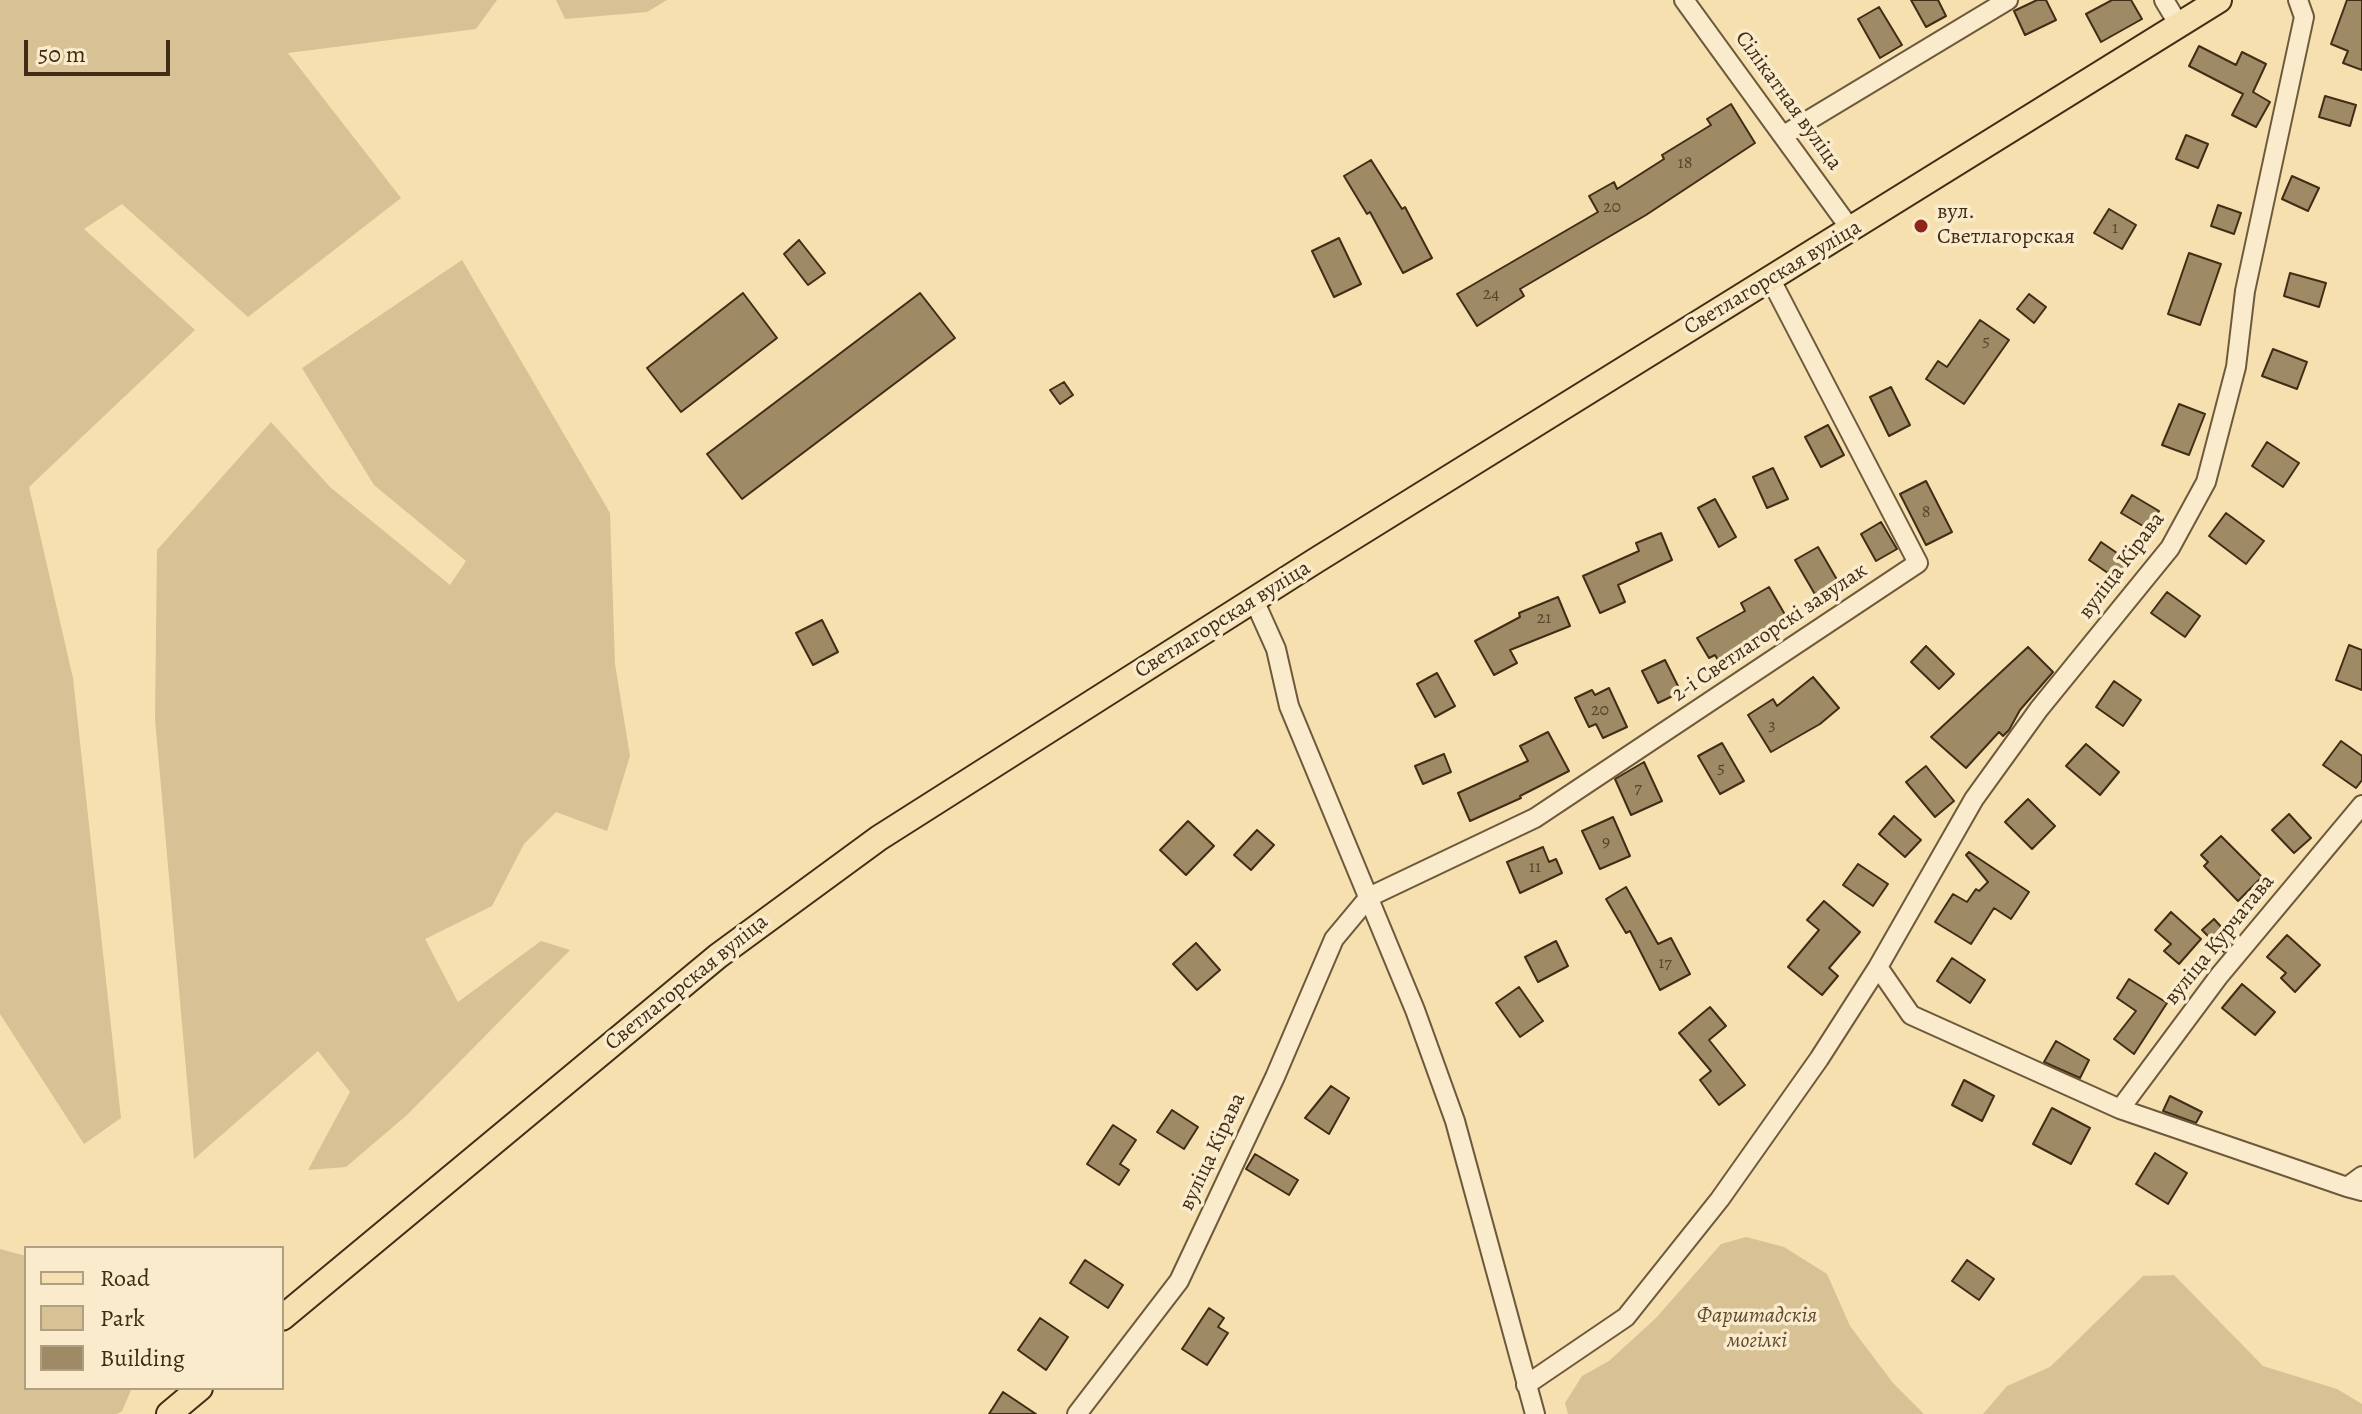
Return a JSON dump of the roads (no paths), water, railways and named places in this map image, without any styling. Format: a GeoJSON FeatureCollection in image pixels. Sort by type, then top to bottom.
{"type":"FeatureCollection","features":[{"type":"Feature","properties":{"kind":"main road","name":"Светлагорская вуліца"},"geometry":{"type":"LineString","coordinates":[[284,1316],[706,966],[805,890],[958,786],[2219,0]]}},
{"type":"Feature","properties":{"kind":"main road"},"geometry":{"type":"LineString","coordinates":[[169,1414],[198,1390]]}},
{"type":"Feature","properties":{"kind":"street","name":"Сілікатная вуліца"},"geometry":{"type":"LineString","coordinates":[[1684,0],[1852,231]]}},
{"type":"Feature","properties":{"kind":"street"},"geometry":{"type":"LineString","coordinates":[[1784,135],[2008,0]]}},
{"type":"Feature","properties":{"kind":"street"},"geometry":{"type":"LineString","coordinates":[[2164,0],[2179,25]]}},
{"type":"Feature","properties":{"kind":"street","name":"вуліца Кірава"},"geometry":{"type":"LineString","coordinates":[[1526,1385],[1626,1317],[1720,1199],[1819,1059],[1878,967],[1974,799],[2039,709],[2170,548],[2206,482],[2236,367],[2245,291],[2304,17],[2298,0]]}},
{"type":"Feature","properties":{"kind":"street","name":"2-і Светлагорскі завулак"},"geometry":{"type":"LineString","coordinates":[[1369,897],[1535,818],[1918,563],[1771,280]]}},
{"type":"Feature","properties":{"kind":"street"},"geometry":{"type":"LineString","coordinates":[[1254,600],[1276,649],[1289,706],[1369,897],[1455,1121],[1535,1414]]}},
{"type":"Feature","properties":{"kind":"street","name":"вуліца Курчатава"},"geometry":{"type":"LineString","coordinates":[[2120,1109],[2219,976],[2362,805]]}},
{"type":"Feature","properties":{"kind":"street","name":"вуліца Кірава"},"geometry":{"type":"LineString","coordinates":[[1077,1414],[1179,1281],[1275,1077],[1334,939],[1369,897]]}},
{"type":"Feature","properties":{"kind":"street"},"geometry":{"type":"LineString","coordinates":[[1878,967],[1911,1015],[2120,1109],[2357,1185]]}},
{"type":"Feature","properties":{"kind":"place","name":"вул. Светлагорская"},"geometry":{"type":"Point","coordinates":[1921,226]}},
{"type":"Feature","properties":{"kind":"park label","name":"Фарштадскія могілкі"},"geometry":{"type":"Point","coordinates":[1757,1330]}}]}
